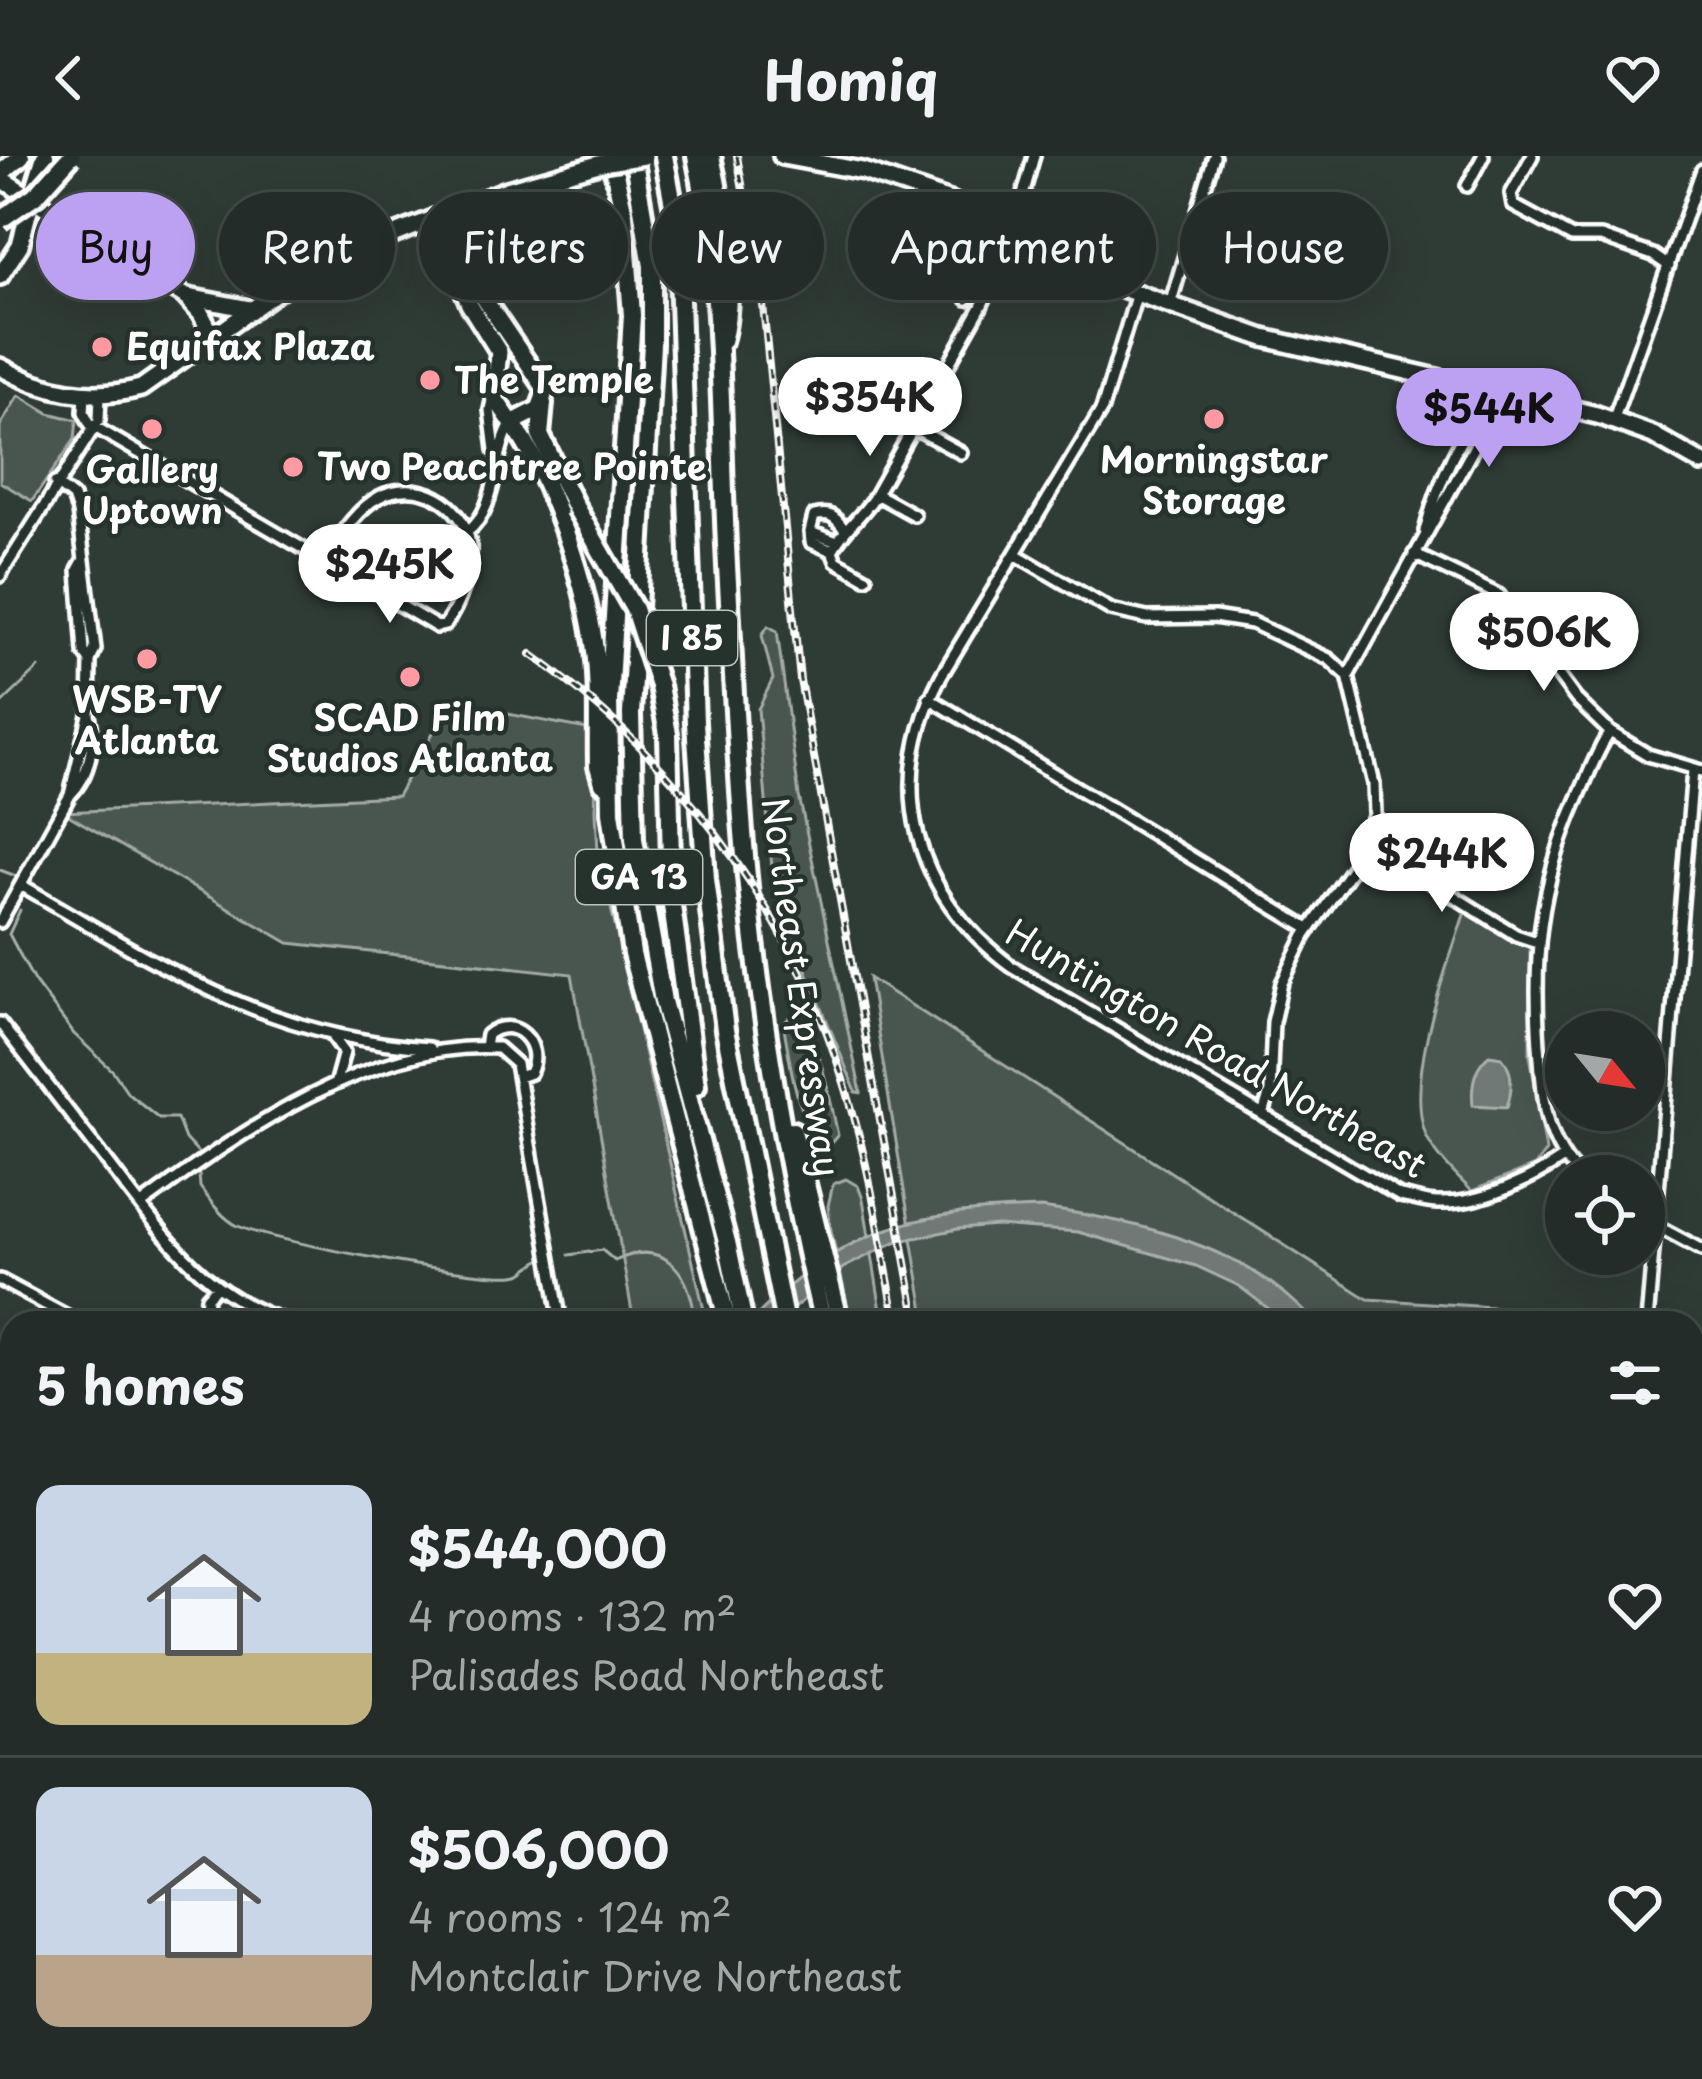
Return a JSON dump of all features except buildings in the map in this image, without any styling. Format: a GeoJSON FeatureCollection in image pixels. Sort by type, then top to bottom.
{"type":"FeatureCollection","features":[{"type":"Feature","properties":{"kind":"highway"},"geometry":{"type":"LineString","coordinates":[[0,176],[21,156]]}},
{"type":"Feature","properties":{"kind":"highway"},"geometry":{"type":"LineString","coordinates":[[32,198],[45,156]]}},
{"type":"Feature","properties":{"kind":"highway"},"geometry":{"type":"LineString","coordinates":[[0,207],[68,156]]}},
{"type":"Feature","properties":{"kind":"highway"},"geometry":{"type":"LineString","coordinates":[[0,220],[38,194],[68,156]]}},
{"type":"Feature","properties":{"kind":"highway","name":"GA 13"},"geometry":{"type":"LineString","coordinates":[[633,156],[652,266],[652,344],[631,714],[634,838],[663,1001],[716,1204],[729,1311]]}},
{"type":"Feature","properties":{"kind":"highway","name":"Northeast Expressway"},"geometry":{"type":"LineString","coordinates":[[664,156],[676,220],[695,723],[706,879],[725,1030],[781,1311]]}},
{"type":"Feature","properties":{"kind":"highway","name":"Northeast Expressway"},"geometry":{"type":"LineString","coordinates":[[696,156],[713,266],[745,855],[782,1116],[810,1232],[821,1311]]}},
{"type":"Feature","properties":{"kind":"highway"},"geometry":{"type":"LineString","coordinates":[[711,156],[729,318],[718,354]]}},
{"type":"Feature","properties":{"kind":"highway","name":"GA 13"},"geometry":{"type":"LineString","coordinates":[[606,159],[624,214],[632,315],[609,701],[610,812],[632,954],[736,1311]]}},
{"type":"Feature","properties":{"kind":"highway"},"geometry":{"type":"LineString","coordinates":[[543,403],[540,435],[634,609],[659,686],[668,734],[678,961],[716,1204]]}},
{"type":"Feature","properties":{"kind":"highway"},"geometry":{"type":"LineString","coordinates":[[512,423],[528,446],[556,512],[589,616],[595,647],[598,766],[610,812]]}},
{"type":"Feature","properties":{"kind":"highway"},"geometry":{"type":"LineString","coordinates":[[810,1232],[836,1311]]}},
{"type":"Feature","properties":{"kind":"main road"},"geometry":{"type":"LineString","coordinates":[[502,192],[606,159],[644,156]]}},
{"type":"Feature","properties":{"kind":"main road"},"geometry":{"type":"LineString","coordinates":[[782,156],[848,167],[926,192]]}},
{"type":"Feature","properties":{"kind":"main road"},"geometry":{"type":"LineString","coordinates":[[0,176],[36,201]]}},
{"type":"Feature","properties":{"kind":"main road"},"geometry":{"type":"LineString","coordinates":[[0,276],[20,245],[32,198]]}},
{"type":"Feature","properties":{"kind":"main road"},"geometry":{"type":"LineString","coordinates":[[0,367],[46,388],[92,395],[141,388],[312,267],[419,225]]}},
{"type":"Feature","properties":{"kind":"main road"},"geometry":{"type":"LineString","coordinates":[[195,298],[250,309]]}},
{"type":"Feature","properties":{"kind":"main road"},"geometry":{"type":"LineString","coordinates":[[189,300],[213,337]]}},
{"type":"Feature","properties":{"kind":"main road"},"geometry":{"type":"LineString","coordinates":[[468,300],[499,352],[496,405],[512,423],[534,414],[546,390],[485,300]]}},
{"type":"Feature","properties":{"kind":"main road"},"geometry":{"type":"LineString","coordinates":[[1156,300],[1293,344],[1613,421],[1653,435],[1702,464]]}},
{"type":"Feature","properties":{"kind":"main road"},"geometry":{"type":"LineString","coordinates":[[495,391],[515,371],[536,374]]}},
{"type":"Feature","properties":{"kind":"street"},"geometry":{"type":"LineString","coordinates":[[1023,192],[1034,156]]}},
{"type":"Feature","properties":{"kind":"street"},"geometry":{"type":"LineString","coordinates":[[1170,305],[1214,156]]}},
{"type":"Feature","properties":{"kind":"street"},"geometry":{"type":"LineString","coordinates":[[1467,186],[1483,156]]}},
{"type":"Feature","properties":{"kind":"street"},"geometry":{"type":"LineString","coordinates":[[1532,156],[1511,194],[1513,205],[1572,237],[1601,237],[1653,255],[1669,266]]}},
{"type":"Feature","properties":{"kind":"street"},"geometry":{"type":"LineString","coordinates":[[1613,421],[1702,170]]}},
{"type":"Feature","properties":{"kind":"street"},"geometry":{"type":"LineString","coordinates":[[866,578],[836,561],[834,546],[876,494],[984,300]]}},
{"type":"Feature","properties":{"kind":"street","name":"Huntington Road Northeast"},"geometry":{"type":"LineString","coordinates":[[1135,300],[1102,409],[929,698],[914,752],[913,812],[928,869],[958,919],[1011,966],[1400,1196],[1435,1203],[1480,1196],[1545,1170]]}},
{"type":"Feature","properties":{"kind":"street"},"geometry":{"type":"LineString","coordinates":[[1348,676],[1414,554],[1440,488],[1493,389]]}},
{"type":"Feature","properties":{"kind":"street"},"geometry":{"type":"LineString","coordinates":[[495,391],[490,410],[496,468]]}},
{"type":"Feature","properties":{"kind":"street"},"geometry":{"type":"LineString","coordinates":[[92,395],[86,418],[93,424],[323,560],[437,627],[447,623],[470,559],[461,518],[438,497],[408,489],[392,491],[364,509],[323,560]]}},
{"type":"Feature","properties":{"kind":"street"},"geometry":{"type":"LineString","coordinates":[[467,532],[480,516],[512,423]]}},
{"type":"Feature","properties":{"kind":"street"},"geometry":{"type":"LineString","coordinates":[[0,576],[93,424]]}},
{"type":"Feature","properties":{"kind":"street"},"geometry":{"type":"LineString","coordinates":[[913,427],[962,453]]}},
{"type":"Feature","properties":{"kind":"street"},"geometry":{"type":"LineString","coordinates":[[496,468],[506,448],[528,446]]}},
{"type":"Feature","properties":{"kind":"street"},"geometry":{"type":"LineString","coordinates":[[0,922],[70,795],[89,715],[94,649],[88,571],[82,561],[76,502],[55,483]]}},
{"type":"Feature","properties":{"kind":"street"},"geometry":{"type":"LineString","coordinates":[[876,494],[914,515]]}},
{"type":"Feature","properties":{"kind":"street"},"geometry":{"type":"LineString","coordinates":[[834,546],[810,532],[814,516],[826,513],[844,529]]}},
{"type":"Feature","properties":{"kind":"street"},"geometry":{"type":"LineString","coordinates":[[1015,554],[1111,610],[1147,618],[1214,617],[1252,623],[1329,659],[1348,676],[1375,784],[1375,814],[1367,842],[1289,964],[1276,1002],[1270,1092],[1263,1115]]}},
{"type":"Feature","properties":{"kind":"street"},"geometry":{"type":"LineString","coordinates":[[1414,554],[1499,596],[1576,699],[1610,732],[1648,755],[1697,770],[1661,1155]]}},
{"type":"Feature","properties":{"kind":"street"},"geometry":{"type":"LineString","coordinates":[[929,698],[1309,929]]}},
{"type":"Feature","properties":{"kind":"street"},"geometry":{"type":"LineString","coordinates":[[1562,1155],[1551,1132],[1542,1087],[1537,942],[1555,853],[1610,732]]}},
{"type":"Feature","properties":{"kind":"street"},"geometry":{"type":"LineString","coordinates":[[1367,842],[1516,934],[1537,942]]}},
{"type":"Feature","properties":{"kind":"street"},"geometry":{"type":"LineString","coordinates":[[21,885],[208,992],[266,1016],[330,1034],[441,1049],[485,1047],[509,1054],[519,1077],[559,1311]]}},
{"type":"Feature","properties":{"kind":"street"},"geometry":{"type":"LineString","coordinates":[[0,1023],[178,1252],[218,1286],[262,1311]]}},
{"type":"Feature","properties":{"kind":"street"},"geometry":{"type":"LineString","coordinates":[[485,1047],[487,1035],[496,1028],[525,1034],[534,1047],[535,1062],[530,1072],[519,1077]]}},
{"type":"Feature","properties":{"kind":"street"},"geometry":{"type":"LineString","coordinates":[[330,1034],[344,1052],[334,1085]]}},
{"type":"Feature","properties":{"kind":"street"},"geometry":{"type":"LineString","coordinates":[[141,1205],[209,1156],[334,1085],[385,1063],[441,1049]]}},
{"type":"Feature","properties":{"kind":"street"},"geometry":{"type":"LineString","coordinates":[[1665,1230],[1702,1250]]}},
{"type":"Feature","properties":{"kind":"street"},"geometry":{"type":"LineString","coordinates":[[1648,1311],[1651,1275]]}},
{"type":"Feature","properties":{"kind":"street"},"geometry":{"type":"LineString","coordinates":[[0,1280],[58,1311]]}},
{"type":"Feature","properties":{"kind":"street"},"geometry":{"type":"LineString","coordinates":[[203,1311],[218,1286]]}},
{"type":"Feature","properties":{"kind":"shaded area"},"geometry":{"type":"Polygon","coordinates":[[[19,395],[49,413],[77,420],[75,439],[32,501],[0,482],[0,426],[19,395]]]}},
{"type":"Feature","properties":{"kind":"shaded area"},"geometry":{"type":"Polygon","coordinates":[[[768,626],[777,631],[799,796],[861,1093],[856,1092],[774,891],[758,709],[773,679],[762,635],[768,626]]]}},
{"type":"Feature","properties":{"kind":"shaded area"},"geometry":{"type":"Polygon","coordinates":[[[450,703],[592,730],[598,852],[704,1311],[632,1311],[572,974],[289,943],[63,812],[397,796],[450,703]]]}},
{"type":"Feature","properties":{"kind":"shaded area"},"geometry":{"type":"Polygon","coordinates":[[[1465,912],[1530,948],[1530,1055],[1546,1151],[1535,1166],[1472,1191],[1429,1141],[1421,1118],[1420,1091],[1429,1027],[1465,912]]]}},
{"type":"Feature","properties":{"kind":"shaded area"},"geometry":{"type":"Polygon","coordinates":[[[869,978],[1368,1299],[1554,1311],[924,1311],[869,978]]]}},
{"type":"Feature","properties":{"kind":"shaded area"},"geometry":{"type":"Polygon","coordinates":[[[799,1018],[820,1060],[838,1135],[829,1145],[817,1135],[801,1107],[783,1024],[799,1018]]]}},
{"type":"Feature","properties":{"kind":"shaded area"},"geometry":{"type":"Polygon","coordinates":[[[1489,1055],[1502,1057],[1509,1068],[1507,1107],[1473,1105],[1475,1078],[1489,1055]]]}},
{"type":"Feature","properties":{"kind":"shaded area"},"geometry":{"type":"Polygon","coordinates":[[[846,1179],[858,1186],[863,1199],[881,1311],[848,1311],[830,1225],[833,1184],[846,1179]]]}},
{"type":"Feature","properties":{"kind":"shaded area"},"geometry":{"type":"Polygon","coordinates":[[[1041,1208],[1114,1220],[1189,1242],[1258,1275],[1303,1311],[1271,1311],[1239,1286],[1196,1266],[1078,1232],[998,1226],[895,1242],[843,1268],[790,1311],[762,1311],[849,1245],[916,1221],[1041,1208]]]}},
{"type":"Feature","properties":{"kind":"waterway"},"geometry":{"type":"LineString","coordinates":[[0,705],[39,668]]}},
{"type":"Feature","properties":{"kind":"waterway"},"geometry":{"type":"LineString","coordinates":[[0,870],[16,876]]}},
{"type":"Feature","properties":{"kind":"waterway"},"geometry":{"type":"LineString","coordinates":[[20,910],[9,934],[34,981],[128,1093],[159,1118],[177,1118],[185,1139],[198,1153]]}},
{"type":"Feature","properties":{"kind":"waterway"},"geometry":{"type":"LineString","coordinates":[[199,1174],[200,1187],[217,1209],[232,1223],[258,1233],[380,1259],[501,1275],[520,1274],[543,1259]]}},
{"type":"Feature","properties":{"kind":"waterway"},"geometry":{"type":"LineString","coordinates":[[569,1255],[602,1250],[615,1261],[633,1255],[662,1257],[682,1276],[694,1311]]}},
{"type":"Feature","properties":{"kind":"railway"},"geometry":{"type":"LineString","coordinates":[[737,156],[762,295],[800,680],[915,1311]]}},
{"type":"Feature","properties":{"kind":"railway"},"geometry":{"type":"LineString","coordinates":[[531,654],[631,737],[676,785],[754,888],[787,945],[815,1003],[848,1096],[894,1311]]}},
{"type":"Feature","properties":{"kind":"place","name":"Equifax Plaza"},"geometry":{"type":"Point","coordinates":[102,347]}},
{"type":"Feature","properties":{"kind":"place","name":"The Temple"},"geometry":{"type":"Point","coordinates":[430,380]}},
{"type":"Feature","properties":{"kind":"place","name":"Morningstar Storage"},"geometry":{"type":"Point","coordinates":[1214,419]}},
{"type":"Feature","properties":{"kind":"place","name":"Gallery Uptown"},"geometry":{"type":"Point","coordinates":[152,429]}},
{"type":"Feature","properties":{"kind":"place","name":"Two Peachtree Pointe"},"geometry":{"type":"Point","coordinates":[293,467]}},
{"type":"Feature","properties":{"kind":"place","name":"WSB-TV Atlanta"},"geometry":{"type":"Point","coordinates":[147,659]}},
{"type":"Feature","properties":{"kind":"place","name":"SCAD Film Studios Atlanta"},"geometry":{"type":"Point","coordinates":[410,677]}}]}
